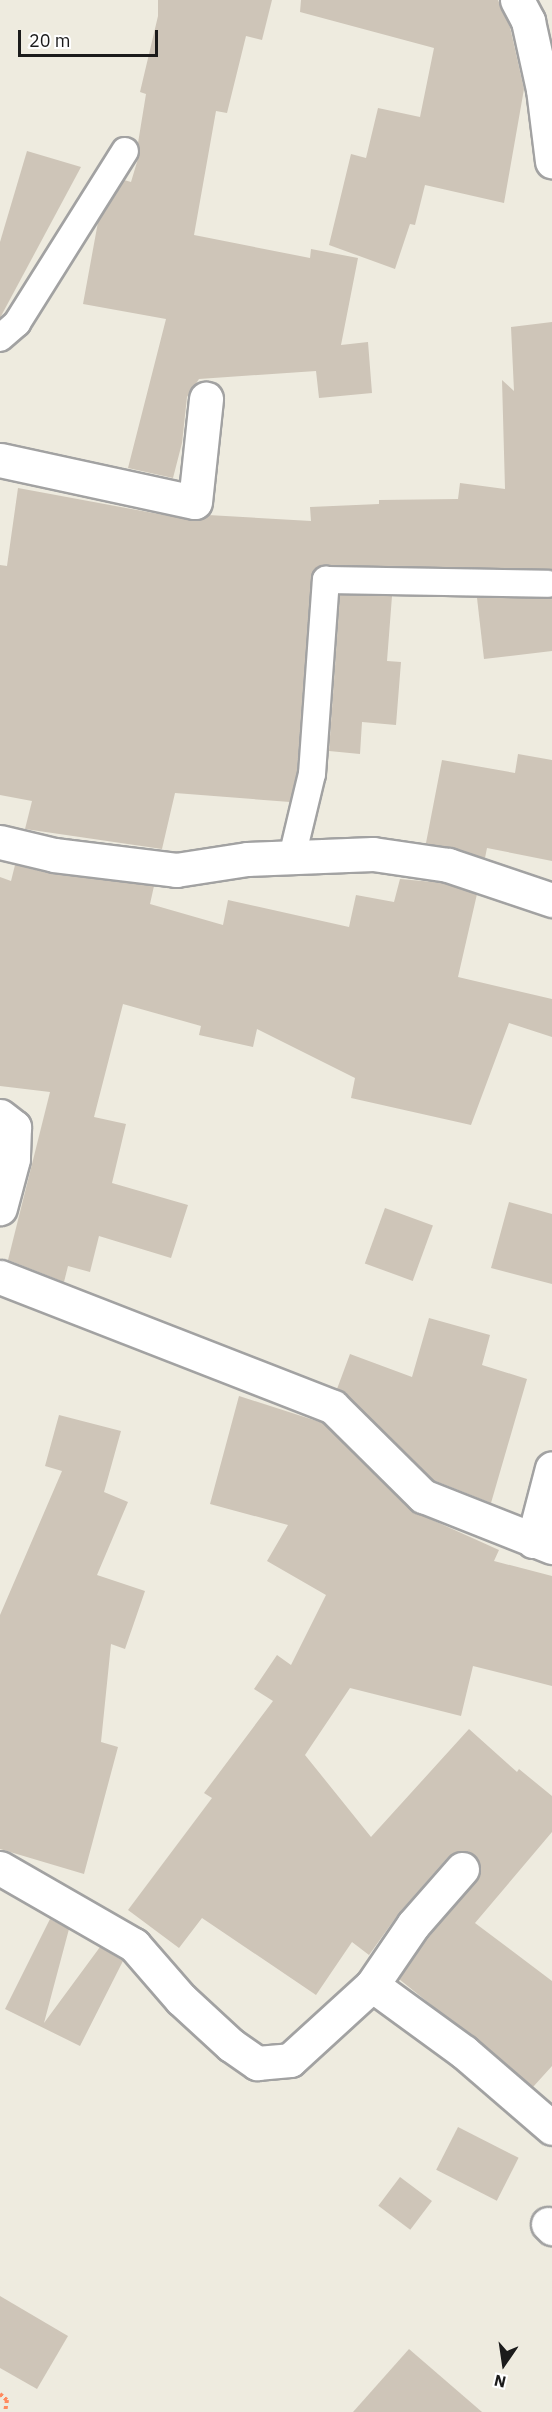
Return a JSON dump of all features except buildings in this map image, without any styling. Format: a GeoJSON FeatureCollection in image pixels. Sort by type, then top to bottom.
{"type":"FeatureCollection","features":[{"type":"Feature","properties":{"kind":"street"},"geometry":{"type":"LineString","coordinates":[[532,18],[552,161]]}},
{"type":"Feature","properties":{"kind":"street"},"geometry":{"type":"LineString","coordinates":[[0,460],[195,502],[206,399]]}},
{"type":"Feature","properties":{"kind":"street"},"geometry":{"type":"LineString","coordinates":[[0,842],[54,855],[176,870],[247,859],[373,854],[448,865],[552,900]]}},
{"type":"Feature","properties":{"kind":"street"},"geometry":{"type":"LineString","coordinates":[[0,1116],[14,1127],[13,1159],[0,1208]]}},
{"type":"Feature","properties":{"kind":"street"},"geometry":{"type":"LineString","coordinates":[[0,1277],[333,1407],[423,1496],[543,1544],[552,1468]]}},
{"type":"Feature","properties":{"kind":"street"},"geometry":{"type":"LineString","coordinates":[[0,1868],[134,1945],[181,1999],[231,2046],[257,2063],[290,2060],[372,1985],[413,1925],[462,1869]]}},
{"type":"Feature","properties":{"kind":"street"},"geometry":{"type":"LineString","coordinates":[[372,1985],[464,2052],[552,2128]]}},
{"type":"Feature","properties":{"kind":"lane"},"geometry":{"type":"LineString","coordinates":[[0,338],[17,323],[125,151]]}},
{"type":"Feature","properties":{"kind":"lane"},"geometry":{"type":"LineString","coordinates":[[292,857],[312,774],[326,580],[548,584]]}},
{"type":"Feature","properties":{"kind":"path"},"geometry":{"type":"LineString","coordinates":[[0,2394],[7,2400],[5,2412]]}}]}
